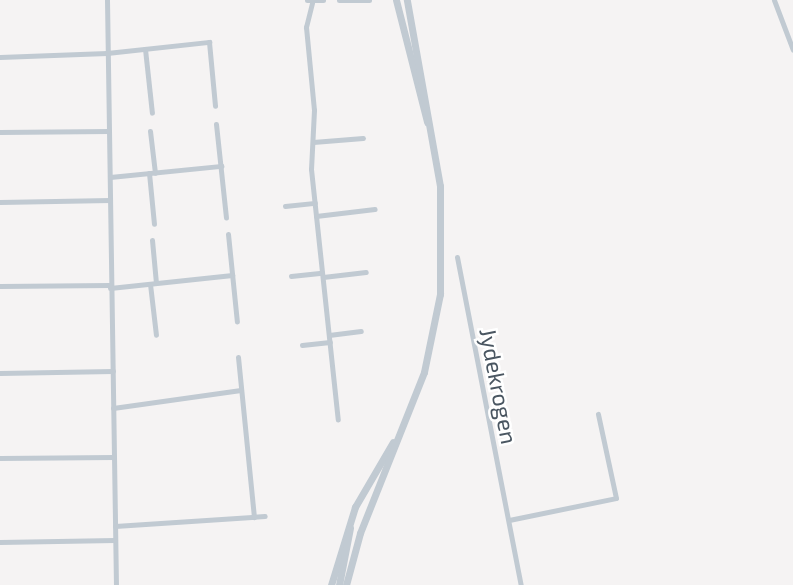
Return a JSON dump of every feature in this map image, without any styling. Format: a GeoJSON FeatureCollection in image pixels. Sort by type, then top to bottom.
{"type":"FeatureCollection","features":[{"type":"Feature","properties":{"kind":"street"},"geometry":{"type":"LineString","coordinates":[[107,0],[116,585]]}},
{"type":"Feature","properties":{"kind":"street"},"geometry":{"type":"LineString","coordinates":[[323,0],[309,2],[306,27],[316,216],[338,421]]}},
{"type":"Feature","properties":{"kind":"street"},"geometry":{"type":"LineString","coordinates":[[339,0],[369,0]]}},
{"type":"Feature","properties":{"kind":"street"},"geometry":{"type":"LineString","coordinates":[[396,0],[436,160]]}},
{"type":"Feature","properties":{"kind":"street"},"geometry":{"type":"LineString","coordinates":[[346,585],[360,533],[406,421],[431,346],[440,294],[443,213],[407,0]]}},
{"type":"Feature","properties":{"kind":"street"},"geometry":{"type":"LineString","coordinates":[[774,0],[793,50]]}},
{"type":"Feature","properties":{"kind":"street"},"geometry":{"type":"LineString","coordinates":[[0,57],[107,53],[209,42],[215,106]]}},
{"type":"Feature","properties":{"kind":"street"},"geometry":{"type":"LineString","coordinates":[[145,49],[152,113]]}},
{"type":"Feature","properties":{"kind":"street"},"geometry":{"type":"LineString","coordinates":[[216,124],[226,217]]}},
{"type":"Feature","properties":{"kind":"street"},"geometry":{"type":"LineString","coordinates":[[0,132],[109,131]]}},
{"type":"Feature","properties":{"kind":"street"},"geometry":{"type":"LineString","coordinates":[[150,131],[155,224]]}},
{"type":"Feature","properties":{"kind":"street"},"geometry":{"type":"LineString","coordinates":[[313,142],[363,138]]}},
{"type":"Feature","properties":{"kind":"street"},"geometry":{"type":"LineString","coordinates":[[110,177],[221,166]]}},
{"type":"Feature","properties":{"kind":"street"},"geometry":{"type":"LineString","coordinates":[[0,202],[110,200]]}},
{"type":"Feature","properties":{"kind":"street"},"geometry":{"type":"LineString","coordinates":[[285,206],[315,203]]}},
{"type":"Feature","properties":{"kind":"street"},"geometry":{"type":"LineString","coordinates":[[316,216],[375,209]]}},
{"type":"Feature","properties":{"kind":"street"},"geometry":{"type":"LineString","coordinates":[[228,234],[237,322]]}},
{"type":"Feature","properties":{"kind":"street"},"geometry":{"type":"LineString","coordinates":[[152,240],[156,335]]}},
{"type":"Feature","properties":{"kind":"street","name":"Jydekrogen"},"geometry":{"type":"LineString","coordinates":[[457,257],[521,585]]}},
{"type":"Feature","properties":{"kind":"street"},"geometry":{"type":"LineString","coordinates":[[291,276],[366,272]]}},
{"type":"Feature","properties":{"kind":"street"},"geometry":{"type":"LineString","coordinates":[[0,286],[110,286],[232,275]]}},
{"type":"Feature","properties":{"kind":"street"},"geometry":{"type":"LineString","coordinates":[[329,335],[361,331]]}},
{"type":"Feature","properties":{"kind":"street"},"geometry":{"type":"LineString","coordinates":[[302,345],[330,342]]}},
{"type":"Feature","properties":{"kind":"street"},"geometry":{"type":"LineString","coordinates":[[238,356],[254,517]]}},
{"type":"Feature","properties":{"kind":"street"},"geometry":{"type":"LineString","coordinates":[[0,373],[113,371]]}},
{"type":"Feature","properties":{"kind":"street"},"geometry":{"type":"LineString","coordinates":[[113,408],[241,390]]}},
{"type":"Feature","properties":{"kind":"street"},"geometry":{"type":"LineString","coordinates":[[509,520],[616,498],[598,414]]}},
{"type":"Feature","properties":{"kind":"street"},"geometry":{"type":"LineString","coordinates":[[331,585],[355,507],[406,421]]}},
{"type":"Feature","properties":{"kind":"street"},"geometry":{"type":"LineString","coordinates":[[0,458],[114,457]]}},
{"type":"Feature","properties":{"kind":"street"},"geometry":{"type":"LineString","coordinates":[[340,585],[355,507]]}},
{"type":"Feature","properties":{"kind":"street"},"geometry":{"type":"LineString","coordinates":[[115,526],[265,516]]}},
{"type":"Feature","properties":{"kind":"street"},"geometry":{"type":"LineString","coordinates":[[0,542],[115,540]]}}]}
